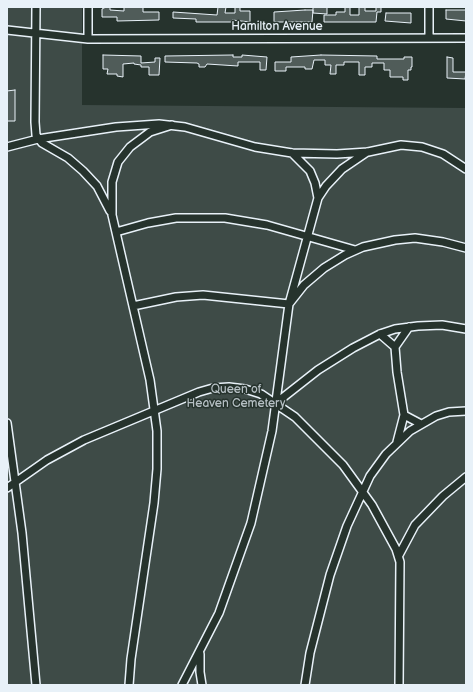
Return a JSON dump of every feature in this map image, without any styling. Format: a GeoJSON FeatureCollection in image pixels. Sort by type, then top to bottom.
{"type":"FeatureCollection","features":[{"type":"Feature","properties":{"kind":"street"},"geometry":{"type":"LineString","coordinates":[[36,7],[35,122],[38,139],[83,171],[96,186],[112,215]]}},
{"type":"Feature","properties":{"kind":"street"},"geometry":{"type":"LineString","coordinates":[[88,7],[88,39]]}},
{"type":"Feature","properties":{"kind":"street"},"geometry":{"type":"LineString","coordinates":[[428,7],[429,38]]}},
{"type":"Feature","properties":{"kind":"street","name":"Hamilton Avenue"},"geometry":{"type":"LineString","coordinates":[[7,30],[88,39],[466,38]]}},
{"type":"Feature","properties":{"kind":"street"},"geometry":{"type":"LineString","coordinates":[[7,147],[38,139],[116,127],[145,124],[172,125],[200,130],[255,147],[292,153],[337,154],[367,152],[401,146],[422,147],[444,154],[466,169]]}},
{"type":"Feature","properties":{"kind":"street"},"geometry":{"type":"LineString","coordinates":[[129,685],[131,659],[158,469],[155,410],[112,215],[112,182],[118,162],[136,141],[150,132],[172,125]]}},
{"type":"Feature","properties":{"kind":"street"},"geometry":{"type":"LineString","coordinates":[[182,685],[219,613],[246,543],[265,470],[276,403],[289,304],[318,198],[326,186],[342,169],[367,152]]}},
{"type":"Feature","properties":{"kind":"street"},"geometry":{"type":"LineString","coordinates":[[292,153],[310,171],[315,183],[318,198]]}},
{"type":"Feature","properties":{"kind":"street"},"geometry":{"type":"LineString","coordinates":[[116,232],[163,220],[188,217],[211,217],[253,222],[355,250]]}},
{"type":"Feature","properties":{"kind":"street"},"geometry":{"type":"LineString","coordinates":[[289,304],[296,294],[314,276],[335,261],[355,250],[395,240],[415,238],[443,242],[466,248]]}},
{"type":"Feature","properties":{"kind":"street"},"geometry":{"type":"LineString","coordinates":[[133,306],[176,297],[203,295],[289,304]]}},
{"type":"Feature","properties":{"kind":"street"},"geometry":{"type":"LineString","coordinates":[[276,403],[318,370],[353,348],[380,334],[409,327],[442,325],[466,329]]}},
{"type":"Feature","properties":{"kind":"street"},"geometry":{"type":"LineString","coordinates":[[398,442],[404,415],[399,390],[395,347],[409,327]]}},
{"type":"Feature","properties":{"kind":"street"},"geometry":{"type":"LineString","coordinates":[[380,334],[395,347]]}},
{"type":"Feature","properties":{"kind":"street"},"geometry":{"type":"LineString","coordinates":[[7,488],[47,460],[84,440],[199,392],[221,387],[253,391],[276,403],[318,438],[343,464],[363,491],[381,520],[399,555]]}},
{"type":"Feature","properties":{"kind":"street"},"geometry":{"type":"LineString","coordinates":[[306,684],[312,646],[330,575],[347,526],[363,491],[378,465],[398,442],[420,424],[436,416],[449,412],[466,411]]}},
{"type":"Feature","properties":{"kind":"street"},"geometry":{"type":"LineString","coordinates":[[404,415],[420,424]]}},
{"type":"Feature","properties":{"kind":"street"},"geometry":{"type":"LineString","coordinates":[[7,423],[16,482],[27,577],[36,685]]}},
{"type":"Feature","properties":{"kind":"street"},"geometry":{"type":"LineString","coordinates":[[399,685],[399,555],[414,525],[437,502],[466,477]]}},
{"type":"Feature","properties":{"kind":"street"},"geometry":{"type":"LineString","coordinates":[[200,650],[200,672],[202,685]]}},
{"type":"Feature","properties":{"kind":"green space","name":"Queen of Heaven Cemetery"},"geometry":{"type":"Polygon","coordinates":[[[7,7],[82,7],[82,105],[466,108],[466,685],[7,685],[7,7]]]}},
{"type":"Feature","properties":{"kind":"building"},"geometry":{"type":"Polygon","coordinates":[[[110,7],[110,10],[124,11],[124,7],[143,7],[143,12],[159,12],[159,20],[117,21],[117,17],[102,17],[102,9],[110,7]]]}},
{"type":"Feature","properties":{"kind":"building"},"geometry":{"type":"Polygon","coordinates":[[[218,7],[226,7],[225,13],[235,13],[235,7],[240,7],[240,11],[250,11],[250,22],[232,20],[232,22],[196,22],[196,19],[173,18],[173,12],[217,15],[218,7]]]}},
{"type":"Feature","properties":{"kind":"building"},"geometry":{"type":"Polygon","coordinates":[[[313,7],[327,7],[327,14],[313,13],[313,7]]]}},
{"type":"Feature","properties":{"kind":"building"},"geometry":{"type":"Polygon","coordinates":[[[345,7],[350,7],[350,15],[359,15],[359,7],[365,7],[365,11],[376,11],[376,7],[381,7],[381,12],[377,12],[376,22],[324,22],[324,15],[336,15],[336,12],[345,12],[345,7]]]}},
{"type":"Feature","properties":{"kind":"building"},"geometry":{"type":"Polygon","coordinates":[[[313,10],[312,22],[274,22],[274,12],[313,10]]]}},
{"type":"Feature","properties":{"kind":"building"},"geometry":{"type":"Polygon","coordinates":[[[446,10],[466,10],[466,21],[446,19],[446,10]]]}},
{"type":"Feature","properties":{"kind":"building"},"geometry":{"type":"Polygon","coordinates":[[[386,13],[411,13],[411,23],[385,21],[386,13]]]}},
{"type":"Feature","properties":{"kind":"building"},"geometry":{"type":"Polygon","coordinates":[[[103,55],[141,56],[141,63],[155,62],[155,58],[160,58],[159,75],[149,75],[149,67],[141,67],[141,65],[134,63],[123,64],[123,77],[117,76],[117,74],[107,74],[108,69],[103,69],[103,55]]]}},
{"type":"Feature","properties":{"kind":"building"},"geometry":{"type":"Polygon","coordinates":[[[233,55],[233,57],[242,57],[242,55],[267,57],[266,70],[260,70],[260,62],[238,62],[238,66],[207,64],[205,67],[199,67],[199,64],[197,63],[165,62],[165,56],[233,55]]]}},
{"type":"Feature","properties":{"kind":"building"},"geometry":{"type":"Polygon","coordinates":[[[321,55],[377,56],[377,59],[404,59],[404,57],[412,57],[412,67],[411,70],[408,70],[408,80],[403,80],[403,77],[390,77],[390,70],[384,70],[384,63],[372,63],[372,67],[365,67],[365,75],[359,75],[359,62],[344,62],[344,65],[336,65],[336,74],[330,74],[331,65],[325,65],[325,60],[314,60],[312,69],[305,69],[305,67],[286,67],[286,71],[275,71],[275,62],[291,62],[291,57],[321,55]]]}},
{"type":"Feature","properties":{"kind":"building"},"geometry":{"type":"Polygon","coordinates":[[[447,57],[453,58],[453,72],[466,72],[465,79],[447,78],[447,57]]]}},
{"type":"Feature","properties":{"kind":"building"},"geometry":{"type":"Polygon","coordinates":[[[15,90],[15,121],[7,121],[7,91],[15,90]]]}}]}
